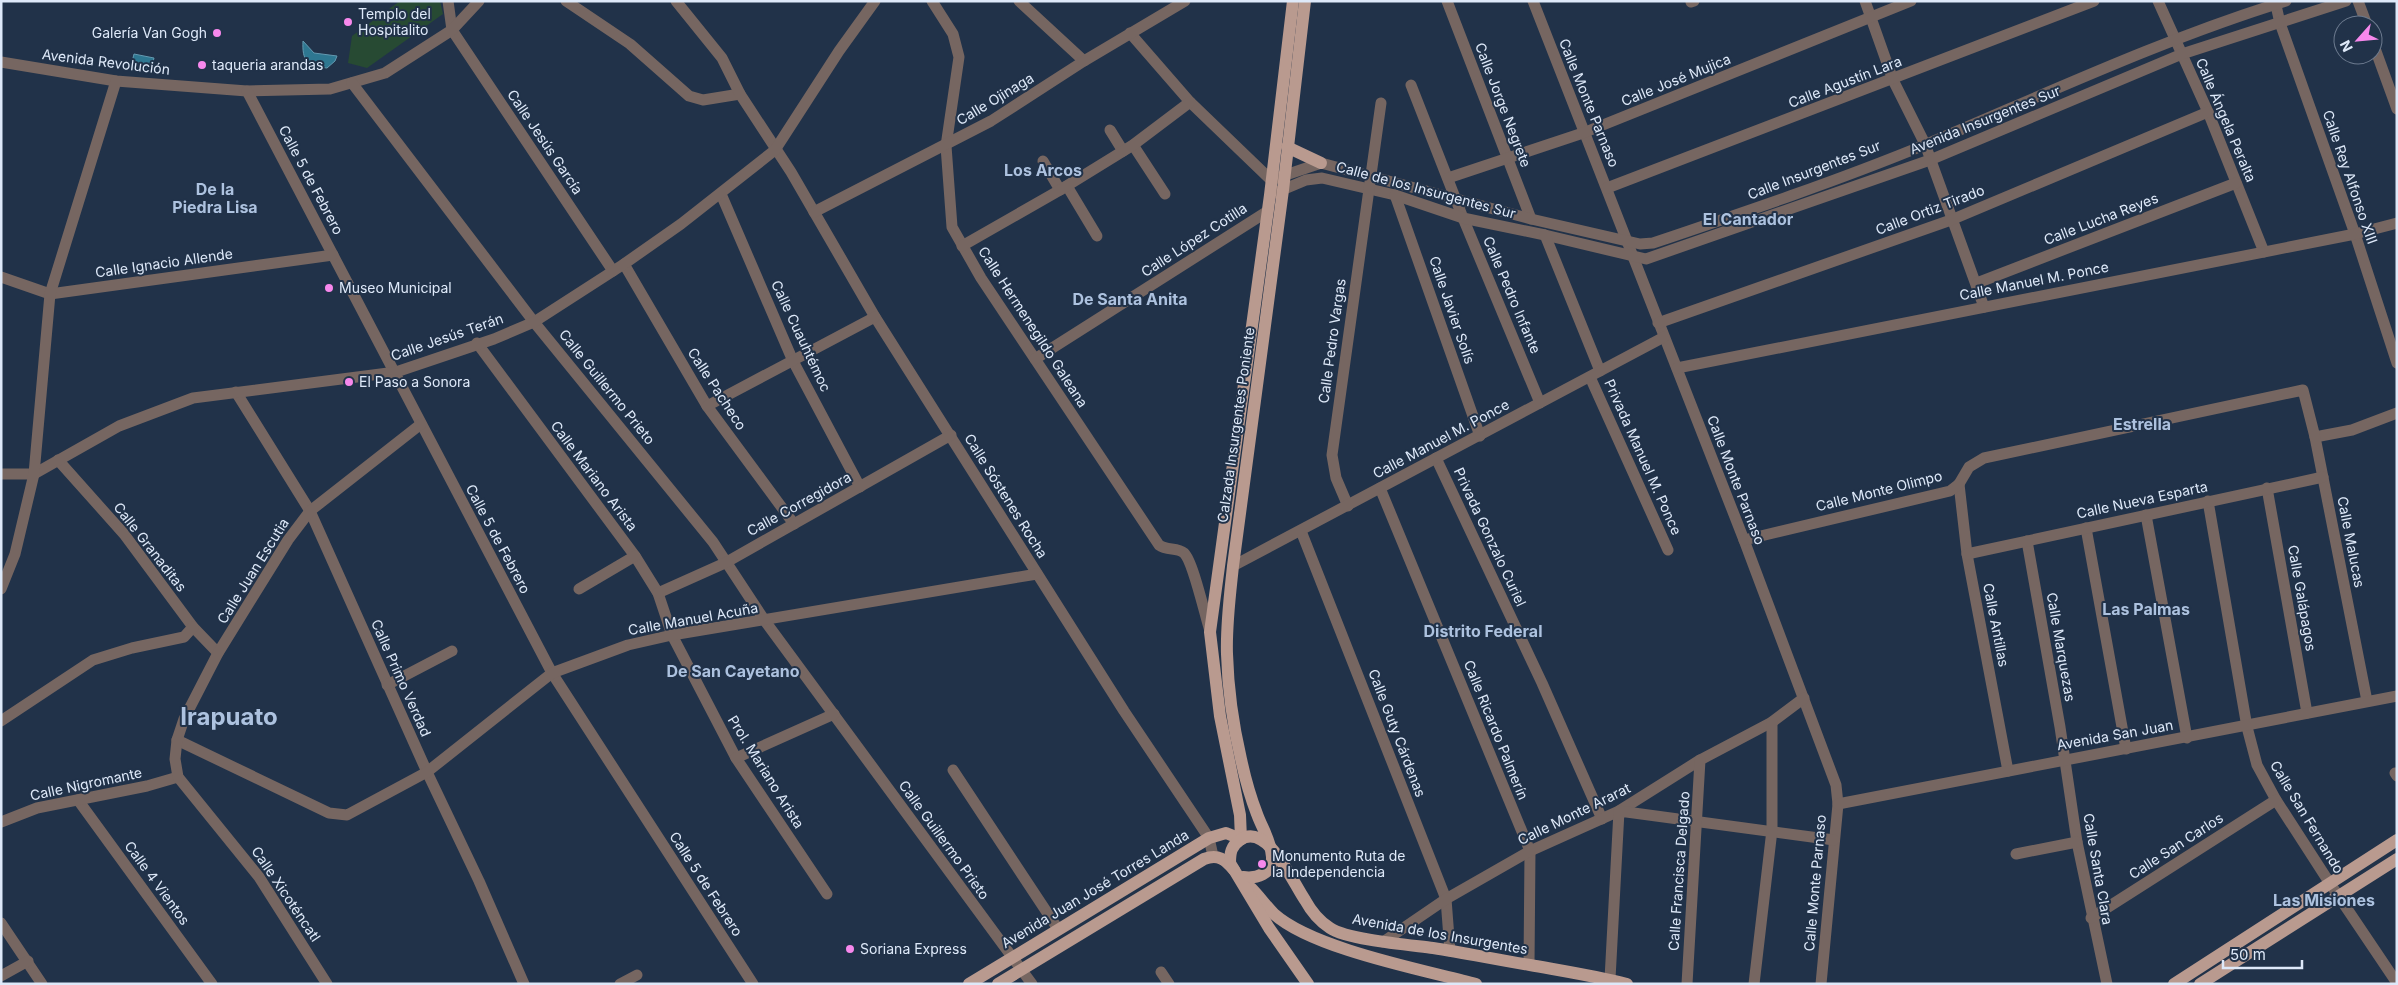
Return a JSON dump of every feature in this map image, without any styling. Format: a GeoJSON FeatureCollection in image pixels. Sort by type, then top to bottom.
{"type":"FeatureCollection","features":[{"type":"Feature","properties":{"kind":"main road","name":"Calzada Insurgentes Poniente"},"geometry":{"type":"LineString","coordinates":[[1270,848],[1251,799],[1224,704],[1233,566],[1283,190],[1277,178],[1293,1]]}},
{"type":"Feature","properties":{"kind":"main road","name":"Calzada Insurgentes Poniente"},"geometry":{"type":"LineString","coordinates":[[1241,839],[1240,815],[1224,704],[1210,632],[1270,195],[1287,147],[1305,1]]}},
{"type":"Feature","properties":{"kind":"main road"},"geometry":{"type":"LineString","coordinates":[[1287,147],[1321,163]]}},
{"type":"Feature","properties":{"kind":"main road","name":"Avenida Juan José Torres Landa"},"geometry":{"type":"LineString","coordinates":[[969,984],[1011,956],[1209,838],[1226,833],[1241,839]]}},
{"type":"Feature","properties":{"kind":"main road","name":"Avenida de los Insurgentes"},"geometry":{"type":"LineString","coordinates":[[1241,839],[1249,836],[1257,837],[1270,848],[1284,865],[1316,916],[1330,928],[1383,942],[1450,951],[1610,979],[1627,984]]}},
{"type":"Feature","properties":{"kind":"main road"},"geometry":{"type":"LineString","coordinates":[[1241,839],[1234,845],[1230,853],[1230,863],[1274,914],[1310,935],[1334,945],[1476,984]]}},
{"type":"Feature","properties":{"kind":"main road"},"geometry":{"type":"LineString","coordinates":[[2182,982],[2329,882],[2397,840]]}},
{"type":"Feature","properties":{"kind":"main road"},"geometry":{"type":"LineString","coordinates":[[1239,874],[1253,879],[1262,876],[1269,868],[1272,858],[1270,848]]}},
{"type":"Feature","properties":{"kind":"main road"},"geometry":{"type":"LineString","coordinates":[[998,984],[1204,859],[1213,856],[1227,862],[1239,874],[1269,928],[1308,984]]}},
{"type":"Feature","properties":{"kind":"main road"},"geometry":{"type":"LineString","coordinates":[[2200,984],[2397,858]]}},
{"type":"Feature","properties":{"kind":"street"},"geometry":{"type":"LineString","coordinates":[[448,1],[452,30]]}},
{"type":"Feature","properties":{"kind":"street"},"geometry":{"type":"LineString","coordinates":[[566,1],[630,44],[689,96],[703,100],[740,94]]}},
{"type":"Feature","properties":{"kind":"street","name":"Calle Sóstenes Rocha"},"geometry":{"type":"LineString","coordinates":[[676,1],[722,58],[740,94],[791,172],[875,317],[1124,711],[1209,838],[1213,856]]}},
{"type":"Feature","properties":{"kind":"street","name":"Calle Jesús Terán"},"geometry":{"type":"LineString","coordinates":[[34,474],[128,422],[193,398],[396,372],[534,322],[624,264],[720,194],[775,150],[839,51],[875,1]]}},
{"type":"Feature","properties":{"kind":"street","name":"Calle Hermenegildo Galeana"},"geometry":{"type":"LineString","coordinates":[[932,1],[953,34],[959,57],[946,146],[952,227],[962,246],[1035,359],[1159,545],[1165,549],[1179,550],[1189,559],[1210,632]]}},
{"type":"Feature","properties":{"kind":"street"},"geometry":{"type":"LineString","coordinates":[[1019,1],[1084,61]]}},
{"type":"Feature","properties":{"kind":"street","name":"Calle Ojinaga"},"geometry":{"type":"LineString","coordinates":[[814,212],[946,146],[991,121],[1084,61],[1185,1]]}},
{"type":"Feature","properties":{"kind":"street","name":"Calle Jorge Negrete"},"geometry":{"type":"LineString","coordinates":[[1447,1],[1531,219]]}},
{"type":"Feature","properties":{"kind":"street","name":"Calle Monte Parnaso"},"geometry":{"type":"LineString","coordinates":[[1533,1],[1583,133],[1607,188],[1744,540],[1836,785],[1838,804],[1821,984]]}},
{"type":"Feature","properties":{"kind":"street"},"geometry":{"type":"LineString","coordinates":[[1866,1],[1893,80],[1925,144],[1984,307]]}},
{"type":"Feature","properties":{"kind":"street","name":"Calle José Mujica"},"geometry":{"type":"LineString","coordinates":[[1448,178],[1506,157],[1583,133],[1911,1]]}},
{"type":"Feature","properties":{"kind":"street","name":"Calle Agustín Lara"},"geometry":{"type":"LineString","coordinates":[[1607,188],[1893,80],[2094,1]]}},
{"type":"Feature","properties":{"kind":"street","name":"Calle Ángela Peralta"},"geometry":{"type":"LineString","coordinates":[[2158,1],[2208,112],[2264,252]]}},
{"type":"Feature","properties":{"kind":"street","name":"Avenida Insurgentes Sur"},"geometry":{"type":"LineString","coordinates":[[1634,258],[1646,259],[1658,256],[1930,160],[2182,54],[2346,1]]}},
{"type":"Feature","properties":{"kind":"street"},"geometry":{"type":"LineString","coordinates":[[2358,1],[2363,15]]}},
{"type":"Feature","properties":{"kind":"street","name":"Calle Insurgentes Sur"},"geometry":{"type":"LineString","coordinates":[[1628,242],[1640,244],[1653,243],[1785,198],[1925,144],[2174,39],[2279,2]]}},
{"type":"Feature","properties":{"kind":"street","name":"Calle Rey Alfonso XIII"},"geometry":{"type":"LineString","coordinates":[[2279,2],[2280,23],[2355,234],[2397,363]]}},
{"type":"Feature","properties":{"kind":"street","name":"Avenida Revolución"},"geometry":{"type":"LineString","coordinates":[[1,62],[116,81],[247,91],[330,89],[385,73],[452,30],[473,4]]}},
{"type":"Feature","properties":{"kind":"street","name":"Calle Jesús García"},"geometry":{"type":"LineString","coordinates":[[452,30],[613,271]]}},
{"type":"Feature","properties":{"kind":"street"},"geometry":{"type":"LineString","coordinates":[[1130,34],[1190,102],[1277,178]]}},
{"type":"Feature","properties":{"kind":"street"},"geometry":{"type":"LineString","coordinates":[[2381,65],[2397,109]]}},
{"type":"Feature","properties":{"kind":"street"},"geometry":{"type":"LineString","coordinates":[[1,589],[15,554],[34,474],[50,294],[116,81]]}},
{"type":"Feature","properties":{"kind":"street","name":"Calle Guillermo Prieto"},"geometry":{"type":"LineString","coordinates":[[352,83],[534,322],[713,542],[765,621],[1032,984]]}},
{"type":"Feature","properties":{"kind":"street","name":"Calle Pedro Infante"},"geometry":{"type":"LineString","coordinates":[[1411,86],[1455,199],[1540,403]]}},
{"type":"Feature","properties":{"kind":"street","name":"Calle 5 de Febrero"},"geometry":{"type":"LineString","coordinates":[[247,91],[396,372],[421,424],[552,673],[753,984]]}},
{"type":"Feature","properties":{"kind":"street"},"geometry":{"type":"LineString","coordinates":[[962,246],[1128,148],[1190,102]]}},
{"type":"Feature","properties":{"kind":"street","name":"Calle Pedro Vargas"},"geometry":{"type":"LineString","coordinates":[[1348,506],[1336,478],[1332,455],[1381,103]]}},
{"type":"Feature","properties":{"kind":"street","name":"Calle Ortiz Tirado"},"geometry":{"type":"LineString","coordinates":[[1658,323],[1951,220],[2208,112]]}},
{"type":"Feature","properties":{"kind":"street"},"geometry":{"type":"LineString","coordinates":[[1110,130],[1128,148],[1165,194]]}},
{"type":"Feature","properties":{"kind":"street"},"geometry":{"type":"LineString","coordinates":[[1043,161],[1096,236]]}},
{"type":"Feature","properties":{"kind":"street","name":"Calle de los Insurgentes Sur"},"geometry":{"type":"LineString","coordinates":[[1277,178],[1321,163],[1531,219],[1628,242]]}},
{"type":"Feature","properties":{"kind":"street","name":"Calle de los Insurgentes Sur"},"geometry":{"type":"LineString","coordinates":[[1270,195],[1306,180],[1322,178],[1395,195],[1463,218],[1545,235],[1634,258]]}},
{"type":"Feature","properties":{"kind":"street","name":"Calle Lucha Reyes"},"geometry":{"type":"LineString","coordinates":[[1976,283],[2236,183]]}},
{"type":"Feature","properties":{"kind":"street","name":"Calle Cuauhtémoc"},"geometry":{"type":"LineString","coordinates":[[720,194],[793,361],[860,487]]}},
{"type":"Feature","properties":{"kind":"street","name":"Calle Javier Solís"},"geometry":{"type":"LineString","coordinates":[[1395,195],[1480,436]]}},
{"type":"Feature","properties":{"kind":"street","name":"Calle López Cotilla"},"geometry":{"type":"LineString","coordinates":[[1035,359],[1268,210]]}},
{"type":"Feature","properties":{"kind":"street","name":"Calle Manuel M. Ponce"},"geometry":{"type":"LineString","coordinates":[[1677,368],[2355,234],[2397,223]]}},
{"type":"Feature","properties":{"kind":"street"},"geometry":{"type":"LineString","coordinates":[[1545,235],[1595,374]]}},
{"type":"Feature","properties":{"kind":"street","name":"Calle Ignacio Allende"},"geometry":{"type":"LineString","coordinates":[[1,277],[50,294],[333,255]]}},
{"type":"Feature","properties":{"kind":"street","name":"Calle Pacheco"},"geometry":{"type":"LineString","coordinates":[[624,264],[707,406],[794,524]]}},
{"type":"Feature","properties":{"kind":"street"},"geometry":{"type":"LineString","coordinates":[[707,406],[875,317]]}},
{"type":"Feature","properties":{"kind":"street","name":"Calle Manuel M. Ponce"},"geometry":{"type":"LineString","coordinates":[[1233,566],[1664,337]]}},
{"type":"Feature","properties":{"kind":"street","name":"Calle Mariano Arista"},"geometry":{"type":"LineString","coordinates":[[477,344],[635,556],[658,594],[672,635]]}},
{"type":"Feature","properties":{"kind":"street","name":"Privada Manuel M. Ponce"},"geometry":{"type":"LineString","coordinates":[[1595,374],[1668,550]]}},
{"type":"Feature","properties":{"kind":"street","name":"Calle Monte Olimpo"},"geometry":{"type":"LineString","coordinates":[[1744,540],[1950,491],[1959,484],[1969,467],[1984,458],[2303,390]]}},
{"type":"Feature","properties":{"kind":"street","name":"Calle Malucas"},"geometry":{"type":"LineString","coordinates":[[2303,390],[2316,436],[2366,701]]}},
{"type":"Feature","properties":{"kind":"street","name":"Calle Primo Verdad"},"geometry":{"type":"LineString","coordinates":[[236,392],[310,511],[387,685],[479,881],[524,984]]}},
{"type":"Feature","properties":{"kind":"street"},"geometry":{"type":"LineString","coordinates":[[2316,436],[2352,430],[2397,413]]}},
{"type":"Feature","properties":{"kind":"street","name":"Calle Juan Escutia"},"geometry":{"type":"LineString","coordinates":[[178,777],[175,759],[177,740],[184,719],[218,653],[288,540],[310,511],[421,424]]}},
{"type":"Feature","properties":{"kind":"street","name":"Calle Corregidora"},"geometry":{"type":"LineString","coordinates":[[658,594],[726,563],[951,436]]}},
{"type":"Feature","properties":{"kind":"street","name":"Privada Gonzalo Curiel"},"geometry":{"type":"LineString","coordinates":[[1436,458],[1542,683],[1602,819]]}},
{"type":"Feature","properties":{"kind":"street","name":"Calle Granaditas"},"geometry":{"type":"LineString","coordinates":[[58,460],[124,534],[192,627],[218,653]]}},
{"type":"Feature","properties":{"kind":"street"},"geometry":{"type":"LineString","coordinates":[[1,474],[34,474]]}},
{"type":"Feature","properties":{"kind":"street","name":"Calle Nueva Esparta"},"geometry":{"type":"LineString","coordinates":[[1967,554],[2323,477]]}},
{"type":"Feature","properties":{"kind":"street","name":"Calle Antillas"},"geometry":{"type":"LineString","coordinates":[[1959,484],[1967,554],[2008,771]]}},
{"type":"Feature","properties":{"kind":"street","name":"Calle Ricardo Palmerín"},"geometry":{"type":"LineString","coordinates":[[1380,488],[1530,851],[1529,965]]}},
{"type":"Feature","properties":{"kind":"street","name":"Calle Galápagos"},"geometry":{"type":"LineString","coordinates":[[2267,488],[2307,713]]}},
{"type":"Feature","properties":{"kind":"street","name":"Calle San Fernando"},"geometry":{"type":"LineString","coordinates":[[2208,501],[2247,726],[2257,765],[2276,800],[2338,896],[2396,979]]}},
{"type":"Feature","properties":{"kind":"street"},"geometry":{"type":"LineString","coordinates":[[2146,515],[2187,738]]}},
{"type":"Feature","properties":{"kind":"street"},"geometry":{"type":"LineString","coordinates":[[2086,528],[2126,749]]}},
{"type":"Feature","properties":{"kind":"street","name":"Calle Guty Cárdenas"},"geometry":{"type":"LineString","coordinates":[[1301,531],[1446,899],[1450,951]]}},
{"type":"Feature","properties":{"kind":"street","name":"Calle Marquezas"},"geometry":{"type":"LineString","coordinates":[[2027,541],[2065,759]]}},
{"type":"Feature","properties":{"kind":"street"},"geometry":{"type":"LineString","coordinates":[[579,590],[635,556]]}},
{"type":"Feature","properties":{"kind":"street","name":"Calle Manuel Acuña"},"geometry":{"type":"LineString","coordinates":[[177,740],[329,813],[347,815],[427,772],[552,673],[628,645],[672,635],[765,621],[1037,574]]}},
{"type":"Feature","properties":{"kind":"street"},"geometry":{"type":"LineString","coordinates":[[1,721],[94,660],[132,648],[184,637],[192,627]]}},
{"type":"Feature","properties":{"kind":"street","name":"Prol. Mariano Arista"},"geometry":{"type":"LineString","coordinates":[[672,635],[736,758],[827,894]]}},
{"type":"Feature","properties":{"kind":"street"},"geometry":{"type":"LineString","coordinates":[[387,685],[452,651]]}},
{"type":"Feature","properties":{"kind":"street","name":"Avenida San Juan"},"geometry":{"type":"LineString","coordinates":[[1838,804],[2397,696]]}},
{"type":"Feature","properties":{"kind":"street","name":"Calle Monte Ararat"},"geometry":{"type":"LineString","coordinates":[[1383,942],[1446,899],[1530,851],[1619,811],[1700,760],[1772,722],[1804,698]]}},
{"type":"Feature","properties":{"kind":"street"},"geometry":{"type":"LineString","coordinates":[[736,758],[834,714]]}},
{"type":"Feature","properties":{"kind":"street"},"geometry":{"type":"LineString","coordinates":[[1754,984],[1772,830],[1772,722]]}},
{"type":"Feature","properties":{"kind":"street","name":"Calle Santa Clara"},"geometry":{"type":"LineString","coordinates":[[2065,759],[2077,842],[2106,984]]}},
{"type":"Feature","properties":{"kind":"street","name":"Calle Francisca Delgado"},"geometry":{"type":"LineString","coordinates":[[1686,984],[1698,822],[1700,760]]}},
{"type":"Feature","properties":{"kind":"street"},"geometry":{"type":"LineString","coordinates":[[953,770],[1058,929]]}},
{"type":"Feature","properties":{"kind":"street","name":"Calle Nigromante"},"geometry":{"type":"LineString","coordinates":[[1,822],[37,808],[156,784],[178,777]]}},
{"type":"Feature","properties":{"kind":"street","name":"Calle Xicoténcatl"},"geometry":{"type":"LineString","coordinates":[[178,777],[259,877],[327,984]]}},
{"type":"Feature","properties":{"kind":"street","name":"Calle 4 Vientos"},"geometry":{"type":"LineString","coordinates":[[78,800],[212,984]]}},
{"type":"Feature","properties":{"kind":"street","name":"Calle San Carlos"},"geometry":{"type":"LineString","coordinates":[[2091,918],[2276,800]]}},
{"type":"Feature","properties":{"kind":"street"},"geometry":{"type":"LineString","coordinates":[[1610,979],[1619,811],[1772,830],[1834,840]]}},
{"type":"Feature","properties":{"kind":"street"},"geometry":{"type":"LineString","coordinates":[[2016,854],[2077,842]]}},
{"type":"Feature","properties":{"kind":"street"},"geometry":{"type":"LineString","coordinates":[[1,923],[42,984]]}},
{"type":"Feature","properties":{"kind":"street"},"geometry":{"type":"LineString","coordinates":[[1,976],[28,961]]}},
{"type":"Feature","properties":{"kind":"street"},"geometry":{"type":"LineString","coordinates":[[1161,972],[1169,984]]}},
{"type":"Feature","properties":{"kind":"street"},"geometry":{"type":"LineString","coordinates":[[620,984],[637,975]]}},
{"type":"Feature","properties":{"kind":"green space"},"geometry":{"type":"Polygon","coordinates":[[[400,1],[440,1],[443,14],[367,68],[348,63],[352,36],[400,1]]]}},
{"type":"Feature","properties":{"kind":"water"},"geometry":{"type":"Polygon","coordinates":[[[303,41],[314,53],[337,56],[335,61],[327,68],[310,64],[305,58],[303,41]]]}},
{"type":"Feature","properties":{"kind":"water"},"geometry":{"type":"Polygon","coordinates":[[[134,54],[154,58],[151,70],[131,66],[134,54]]]}},
{"type":"Feature","properties":{"kind":"place","name":"Templo del Hospitalito"},"geometry":{"type":"Point","coordinates":[348,22]}},
{"type":"Feature","properties":{"kind":"place","name":"Galería Van Gogh"},"geometry":{"type":"Point","coordinates":[217,33]}},
{"type":"Feature","properties":{"kind":"place","name":"taqueria arandas"},"geometry":{"type":"Point","coordinates":[202,65]}},
{"type":"Feature","properties":{"kind":"place","name":"Museo Municipal"},"geometry":{"type":"Point","coordinates":[329,288]}},
{"type":"Feature","properties":{"kind":"place","name":"El Paso a Sonora"},"geometry":{"type":"Point","coordinates":[349,382]}},
{"type":"Feature","properties":{"kind":"place","name":"Monumento Ruta de la Independencia"},"geometry":{"type":"Point","coordinates":[1262,864]}},
{"type":"Feature","properties":{"kind":"place","name":"Soriana Express"},"geometry":{"type":"Point","coordinates":[850,949]}},
{"type":"Feature","properties":{"kind":"district","name":"Los Arcos"},"geometry":{"type":"Point","coordinates":[1043,170]}},
{"type":"Feature","properties":{"kind":"district","name":"De la Piedra Lisa"},"geometry":{"type":"Point","coordinates":[215,198]}},
{"type":"Feature","properties":{"kind":"district","name":"El Cantador"},"geometry":{"type":"Point","coordinates":[1748,219]}},
{"type":"Feature","properties":{"kind":"district","name":"De Santa Anita"},"geometry":{"type":"Point","coordinates":[1130,299]}},
{"type":"Feature","properties":{"kind":"district","name":"Estrella"},"geometry":{"type":"Point","coordinates":[2142,424]}},
{"type":"Feature","properties":{"kind":"district","name":"Las Palmas"},"geometry":{"type":"Point","coordinates":[2146,609]}},
{"type":"Feature","properties":{"kind":"district","name":"Distrito Federal"},"geometry":{"type":"Point","coordinates":[1483,631]}},
{"type":"Feature","properties":{"kind":"district","name":"De San Cayetano"},"geometry":{"type":"Point","coordinates":[733,671]}},
{"type":"Feature","properties":{"kind":"district","name":"Irapuato"},"geometry":{"type":"Point","coordinates":[229,717]}},
{"type":"Feature","properties":{"kind":"district","name":"Las Misiones"},"geometry":{"type":"Point","coordinates":[2324,900]}}]}
